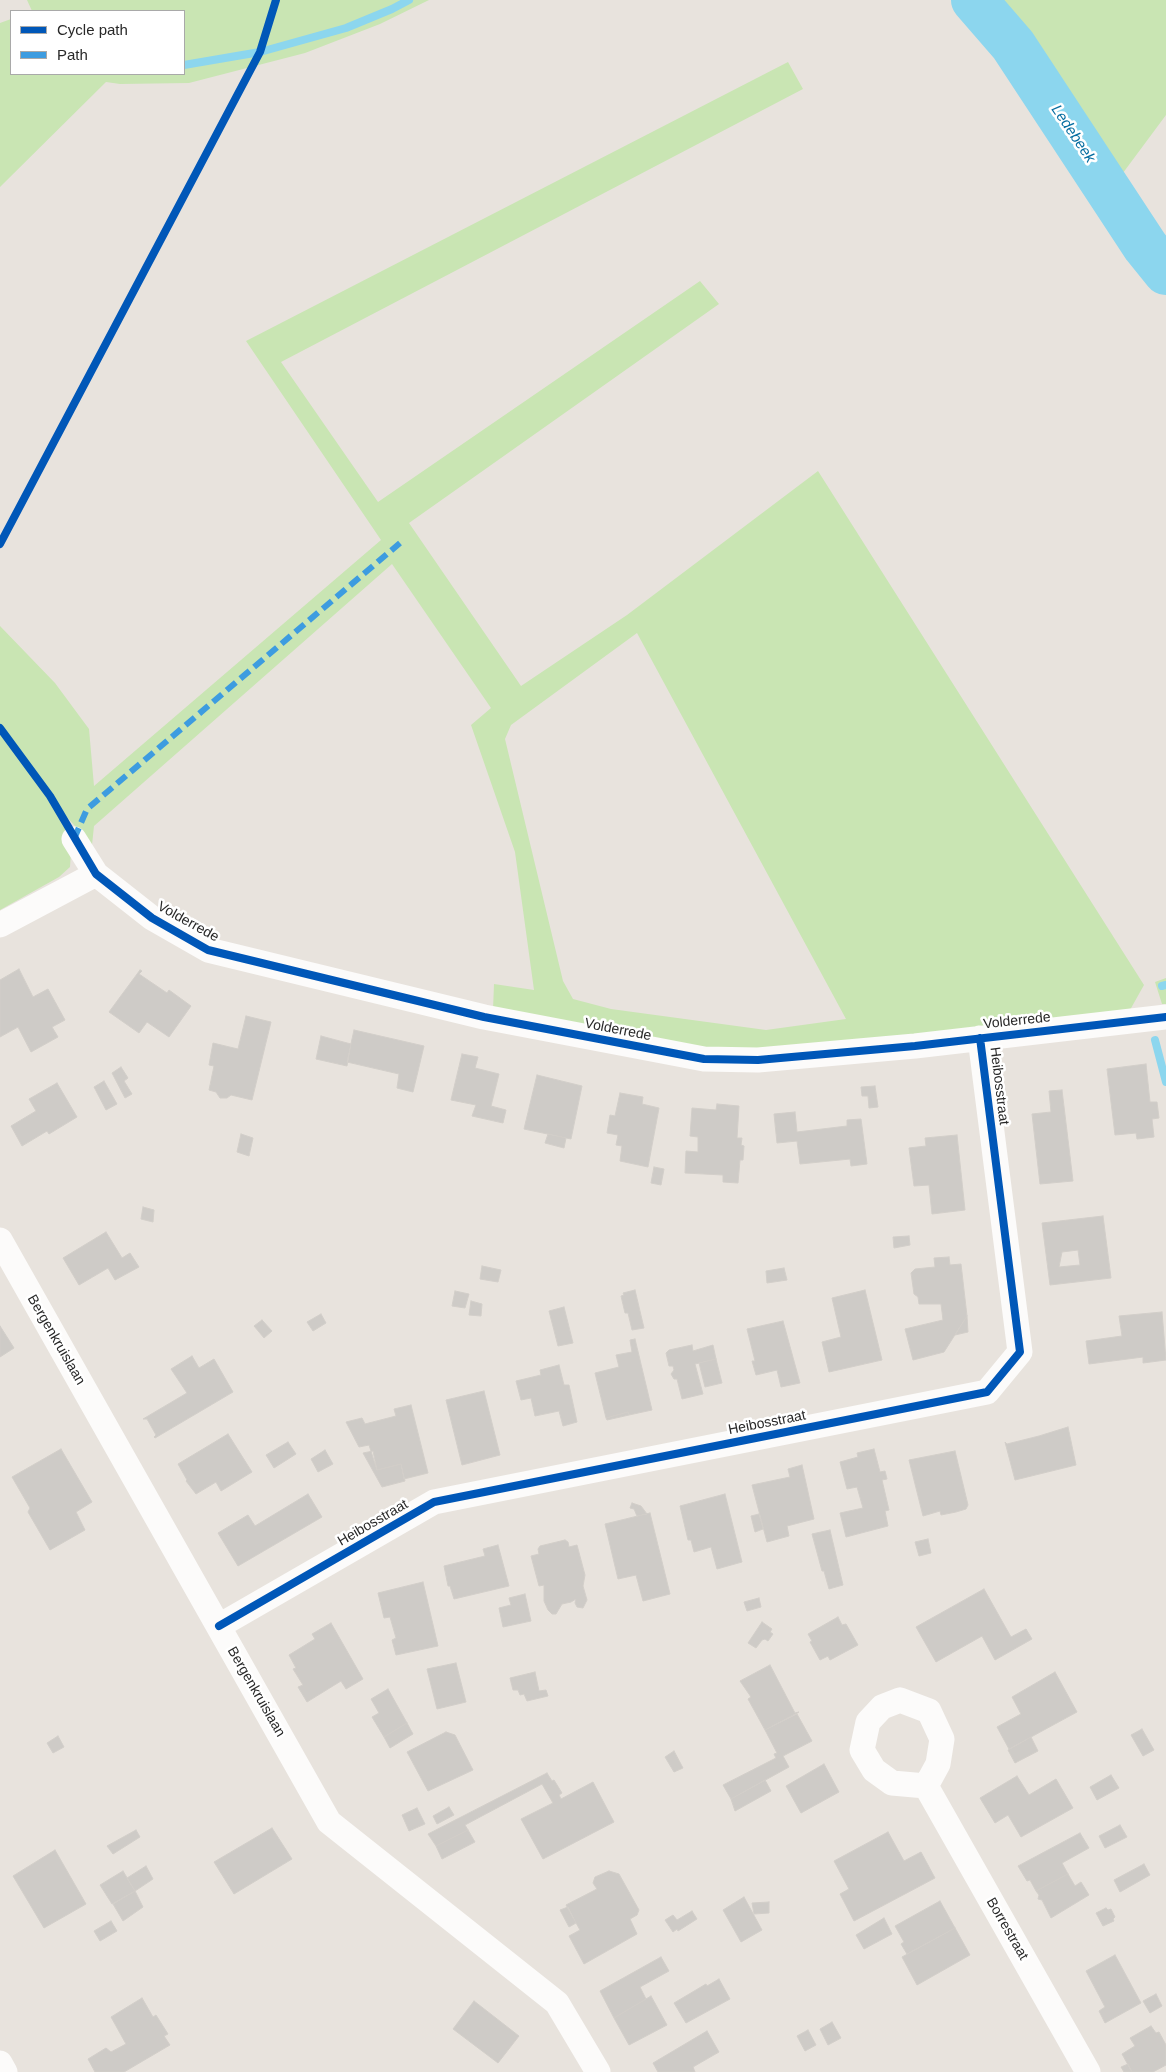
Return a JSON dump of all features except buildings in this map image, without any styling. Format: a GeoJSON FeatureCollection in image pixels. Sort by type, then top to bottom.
{"type":"FeatureCollection","features":[{"type":"Feature","properties":{"kind":"street","name":"Volderrede"},"geometry":{"type":"LineString","coordinates":[[74,839],[96,874],[152,918],[208,950],[484,1017],[704,1059],[758,1060],[915,1046],[1166,1017]]}},
{"type":"Feature","properties":{"kind":"street"},"geometry":{"type":"LineString","coordinates":[[0,925],[96,874]]}},
{"type":"Feature","properties":{"kind":"street","name":"Heibosstraat"},"geometry":{"type":"LineString","coordinates":[[218,1626],[434,1502],[987,1392],[1020,1352],[980,1038]]}},
{"type":"Feature","properties":{"kind":"street","name":"Bergenkruislaan"},"geometry":{"type":"LineString","coordinates":[[0,1240],[329,1822],[557,2003],[598,2072]]}},
{"type":"Feature","properties":{"kind":"street","name":"Borrestraat"},"geometry":{"type":"LineString","coordinates":[[926,1786],[1088,2072]]}},
{"type":"Feature","properties":{"kind":"street"},"geometry":{"type":"LineString","coordinates":[[0,2063],[5,2072]]}},
{"type":"Feature","properties":{"kind":"green space"},"geometry":{"type":"Polygon","coordinates":[[[27,0],[429,0],[380,24],[305,53],[189,83],[120,84],[106,82],[0,187],[0,23],[10,19],[10,75],[185,75],[185,10],[32,10],[27,0]]]}},
{"type":"Feature","properties":{"kind":"green space"},"geometry":{"type":"Polygon","coordinates":[[[986,0],[1166,0],[1166,115],[1117,181],[1021,37],[986,0]]]}},
{"type":"Feature","properties":{"kind":"green space"},"geometry":{"type":"Polygon","coordinates":[[[788,62],[803,89],[281,362],[378,502],[700,281],[719,304],[409,523],[521,686],[627,615],[818,471],[1144,985],[1130,1010],[760,1054],[709,1050],[493,1010],[494,984],[534,990],[515,852],[471,725],[491,708],[392,564],[94,826],[92,845],[65,815],[71,852],[70,867],[59,877],[0,910],[0,626],[55,683],[89,729],[94,786],[381,540],[246,341],[788,62]],[[637,633],[511,725],[505,739],[563,981],[573,999],[611,1009],[766,1030],[846,1019],[637,633]]]}},
{"type":"Feature","properties":{"kind":"green space"},"geometry":{"type":"Polygon","coordinates":[[[1166,978],[1166,1004],[1162,1004],[1155,982],[1166,978]]]}},
{"type":"Feature","properties":{"kind":"waterway"},"geometry":{"type":"LineString","coordinates":[[185,65],[260,52],[346,28],[409,0]]}},
{"type":"Feature","properties":{"kind":"waterway","name":"Ledebeek"},"geometry":{"type":"LineString","coordinates":[[974,0],[1013,45],[1145,246],[1166,272]]}},
{"type":"Feature","properties":{"kind":"waterway"},"geometry":{"type":"LineString","coordinates":[[1162,986],[1166,985]]}},
{"type":"Feature","properties":{"kind":"waterway"},"geometry":{"type":"LineString","coordinates":[[1155,1040],[1166,1082]]}},
{"type":"Feature","properties":{"kind":"marked path"},"geometry":{"type":"LineString","coordinates":[[74,839],[87,809],[400,543]]}},
{"type":"Feature","properties":{"kind":"cycle path"},"geometry":{"type":"LineString","coordinates":[[0,544],[260,52],[276,0]]}},
{"type":"Feature","properties":{"kind":"cycle path"},"geometry":{"type":"LineString","coordinates":[[0,728],[50,796],[96,874],[152,918],[208,950],[484,1017],[704,1059],[758,1060],[915,1046],[1166,1017]]}},
{"type":"Feature","properties":{"kind":"cycle path"},"geometry":{"type":"LineString","coordinates":[[219,1626],[434,1502],[987,1392],[1020,1352],[980,1038]]}}]}
